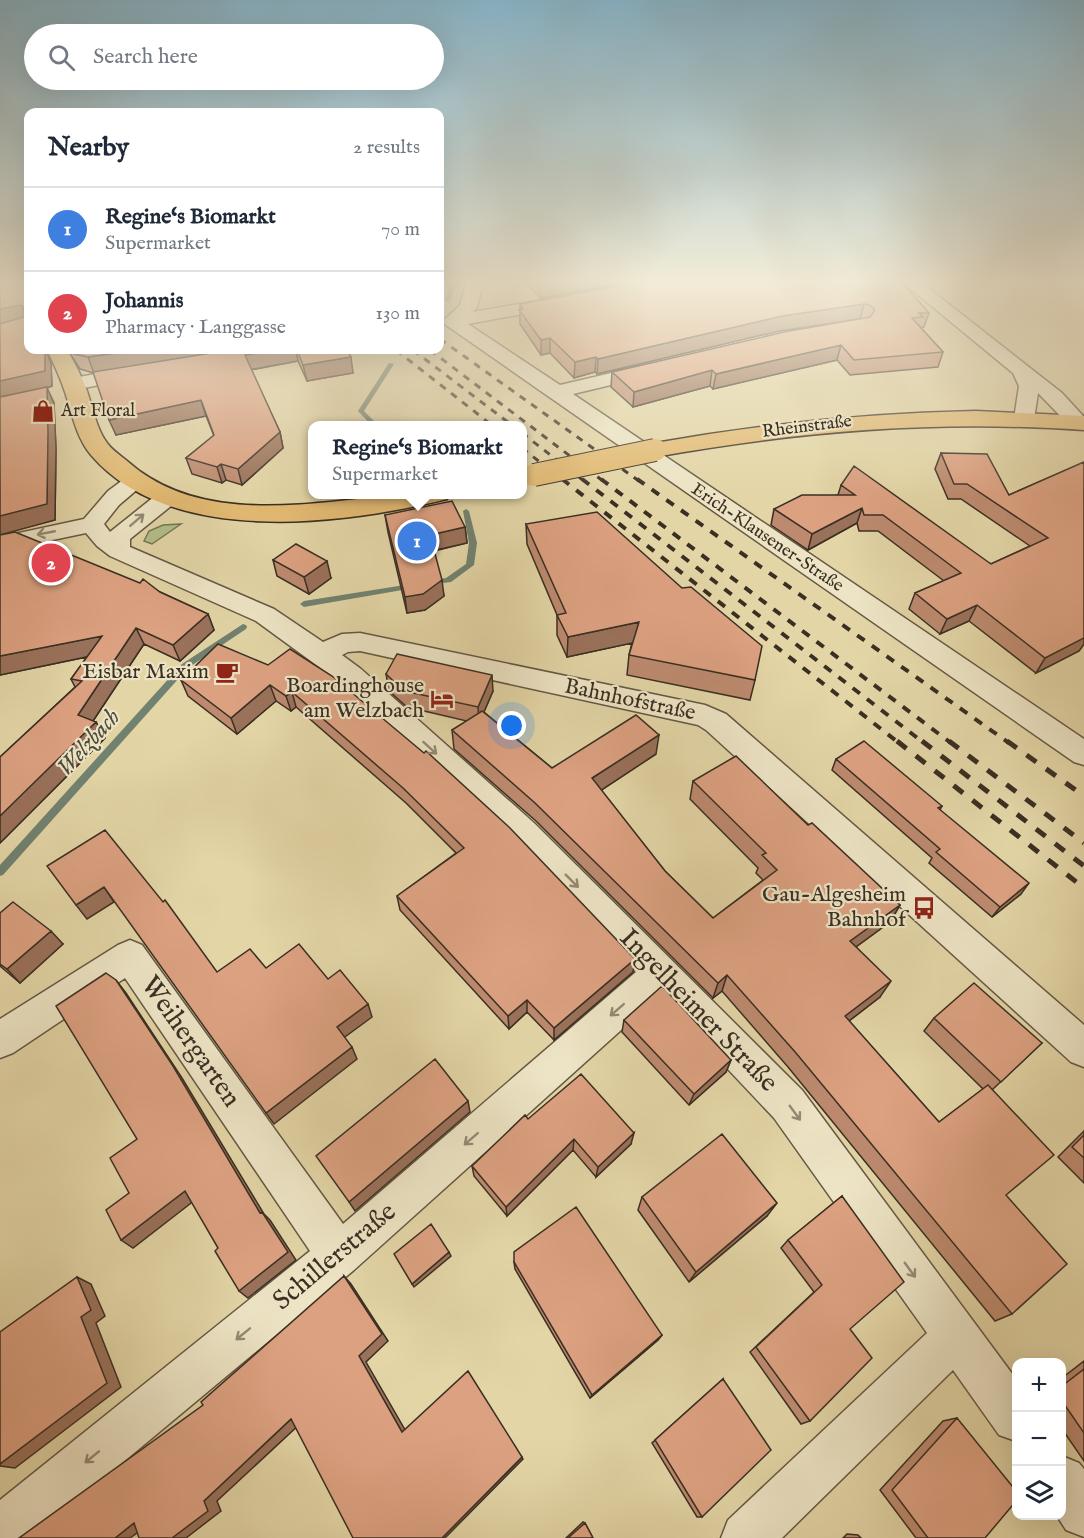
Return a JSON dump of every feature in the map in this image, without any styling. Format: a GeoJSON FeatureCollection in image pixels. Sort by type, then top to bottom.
{"type":"FeatureCollection","features":[{"type":"Feature","properties":{"kind":"main road"},"geometry":{"type":"LineString","coordinates":[[58,354],[68,389],[98,448],[123,474],[135,482],[168,496],[216,508],[285,512],[362,508],[415,499]]}},
{"type":"Feature","properties":{"kind":"main road","name":"Rheinstraße"},"geometry":{"type":"LineString","coordinates":[[528,476],[655,450],[756,433],[873,420],[945,417],[1081,423]]}},
{"type":"Feature","properties":{"kind":"street","name":"Erich-Klausener-Straße"},"geometry":{"type":"LineString","coordinates":[[498,352],[706,497],[1084,754]]}},
{"type":"Feature","properties":{"kind":"street"},"geometry":{"type":"LineString","coordinates":[[997,352],[1055,397],[1081,423]]}},
{"type":"Feature","properties":{"kind":"street"},"geometry":{"type":"LineString","coordinates":[[557,392],[669,366]]}},
{"type":"Feature","properties":{"kind":"street"},"geometry":{"type":"LineString","coordinates":[[68,389],[156,370]]}},
{"type":"Feature","properties":{"kind":"street"},"geometry":{"type":"LineString","coordinates":[[1022,372],[1029,386],[1024,419]]}},
{"type":"Feature","properties":{"kind":"street"},"geometry":{"type":"LineString","coordinates":[[93,525],[100,510],[135,482]]}},
{"type":"Feature","properties":{"kind":"street"},"geometry":{"type":"LineString","coordinates":[[119,551],[117,544],[119,536],[168,496]]}},
{"type":"Feature","properties":{"kind":"street"},"geometry":{"type":"LineString","coordinates":[[0,544],[45,532],[93,525]]}},
{"type":"Feature","properties":{"kind":"street"},"geometry":{"type":"LineString","coordinates":[[93,525],[105,541],[119,551],[265,615],[322,655]]}},
{"type":"Feature","properties":{"kind":"street","name":"Bahnhofstraße"},"geometry":{"type":"LineString","coordinates":[[322,655],[342,643],[360,642],[705,716],[716,722],[1084,1049]]}},
{"type":"Feature","properties":{"kind":"street","name":"Ingelheimer Straße"},"geometry":{"type":"LineString","coordinates":[[322,655],[360,684],[523,832],[788,1104],[1013,1412]]}},
{"type":"Feature","properties":{"kind":"street","name":"Weihergarten"},"geometry":{"type":"LineString","coordinates":[[0,1040],[130,956],[339,1255]]}},
{"type":"Feature","properties":{"kind":"street","name":"Schillerstraße"},"geometry":{"type":"LineString","coordinates":[[0,1532],[339,1255],[661,972]]}},
{"type":"Feature","properties":{"kind":"street"},"geometry":{"type":"LineString","coordinates":[[746,1538],[957,1335]]}},
{"type":"Feature","properties":{"kind":"street"},"geometry":{"type":"LineString","coordinates":[[1066,1486],[1084,1512]]}},
{"type":"Feature","properties":{"kind":"green space"},"geometry":{"type":"Polygon","coordinates":[[[181,524],[152,544],[144,541],[149,531],[163,525],[181,524]]]}},
{"type":"Feature","properties":{"kind":"building"},"geometry":{"type":"Polygon","coordinates":[[[0,352],[45,354],[45,371],[0,381],[0,352]]]}},
{"type":"Feature","properties":{"kind":"building"},"geometry":{"type":"Polygon","coordinates":[[[564,352],[629,352],[598,359],[596,357],[575,362],[564,352]]]}},
{"type":"Feature","properties":{"kind":"building"},"geometry":{"type":"Polygon","coordinates":[[[699,352],[812,352],[716,374],[712,370],[634,392],[612,372],[699,352]]]}},
{"type":"Feature","properties":{"kind":"building"},"geometry":{"type":"Polygon","coordinates":[[[847,352],[943,352],[854,360],[847,352]]]}},
{"type":"Feature","properties":{"kind":"building"},"geometry":{"type":"Polygon","coordinates":[[[74,354],[109,354],[88,357],[74,354]]]}},
{"type":"Feature","properties":{"kind":"building"},"geometry":{"type":"Polygon","coordinates":[[[205,354],[251,354],[245,355],[280,432],[238,469],[221,464],[217,467],[186,458],[214,435],[201,400],[109,420],[93,372],[205,354]]]}},
{"type":"Feature","properties":{"kind":"building"},"geometry":{"type":"Polygon","coordinates":[[[299,354],[349,354],[351,357],[303,365],[299,354]]]}},
{"type":"Feature","properties":{"kind":"building"},"geometry":{"type":"Polygon","coordinates":[[[47,387],[47,504],[0,516],[0,397],[47,387]]]}},
{"type":"Feature","properties":{"kind":"building"},"geometry":{"type":"Polygon","coordinates":[[[941,453],[987,454],[1009,495],[1084,462],[1084,638],[1045,658],[977,605],[947,619],[915,593],[961,573],[883,515],[864,515],[862,508],[812,534],[774,509],[802,495],[855,495],[841,485],[854,466],[991,564],[1048,538],[967,484],[954,484],[941,453]]]}},
{"type":"Feature","properties":{"kind":"building"},"geometry":{"type":"Polygon","coordinates":[[[452,501],[465,527],[430,535],[442,580],[423,594],[405,597],[385,515],[452,501]]]}},
{"type":"Feature","properties":{"kind":"building"},"geometry":{"type":"Polygon","coordinates":[[[597,512],[682,588],[691,587],[762,646],[755,680],[629,655],[639,622],[568,637],[557,615],[566,613],[526,524],[597,512]]]}},
{"type":"Feature","properties":{"kind":"building"},"geometry":{"type":"Polygon","coordinates":[[[15,532],[140,583],[143,579],[160,592],[208,614],[173,645],[136,628],[78,715],[96,722],[0,816],[0,757],[82,681],[71,679],[102,636],[0,656],[0,535],[15,532]]]}},
{"type":"Feature","properties":{"kind":"building"},"geometry":{"type":"Polygon","coordinates":[[[296,544],[327,561],[304,577],[273,560],[296,544]]]}},
{"type":"Feature","properties":{"kind":"building"},"geometry":{"type":"Polygon","coordinates":[[[218,644],[268,665],[290,649],[332,676],[424,753],[426,751],[510,828],[635,959],[554,1028],[527,1000],[508,1016],[397,896],[464,848],[403,788],[292,692],[286,696],[270,685],[231,718],[181,680],[218,644]]]}},
{"type":"Feature","properties":{"kind":"building"},"geometry":{"type":"Polygon","coordinates":[[[397,654],[492,675],[478,707],[404,691],[386,674],[397,654]]]}},
{"type":"Feature","properties":{"kind":"building"},"geometry":{"type":"Polygon","coordinates":[[[482,711],[552,768],[636,715],[659,735],[592,778],[665,871],[713,918],[777,870],[762,855],[766,853],[693,781],[736,756],[808,825],[812,823],[900,905],[850,941],[891,981],[845,1016],[939,1122],[988,1085],[1054,1155],[1006,1195],[1067,1264],[1012,1314],[796,1053],[727,975],[718,983],[535,803],[452,730],[482,711]]]}},
{"type":"Feature","properties":{"kind":"building"},"geometry":{"type":"Polygon","coordinates":[[[864,741],[942,806],[938,808],[1029,883],[1000,907],[936,852],[940,849],[836,759],[864,741]]]}},
{"type":"Feature","properties":{"kind":"building"},"geometry":{"type":"Polygon","coordinates":[[[105,830],[163,902],[165,900],[217,972],[250,949],[266,968],[299,944],[328,979],[340,970],[368,1004],[337,1027],[352,1047],[266,1113],[104,887],[76,905],[47,866],[105,830]]]}},
{"type":"Feature","properties":{"kind":"building"},"geometry":{"type":"Polygon","coordinates":[[[13,902],[51,931],[7,969],[0,964],[0,913],[13,902]]]}},
{"type":"Feature","properties":{"kind":"building"},"geometry":{"type":"Polygon","coordinates":[[[106,973],[116,980],[173,1066],[260,1213],[262,1212],[288,1252],[239,1291],[215,1251],[218,1248],[185,1191],[121,1240],[106,1210],[129,1193],[110,1158],[137,1139],[56,1006],[106,973]]]}},
{"type":"Feature","properties":{"kind":"building"},"geometry":{"type":"Polygon","coordinates":[[[974,983],[1042,1043],[1001,1082],[934,1018],[974,983]]]}},
{"type":"Feature","properties":{"kind":"building"},"geometry":{"type":"Polygon","coordinates":[[[662,986],[731,1060],[694,1094],[624,1020],[662,986]]]}},
{"type":"Feature","properties":{"kind":"building"},"geometry":{"type":"Polygon","coordinates":[[[435,1059],[468,1101],[349,1202],[316,1156],[435,1059]]]}},
{"type":"Feature","properties":{"kind":"building"},"geometry":{"type":"Polygon","coordinates":[[[581,1074],[634,1133],[598,1167],[574,1139],[506,1207],[472,1166],[525,1115],[528,1119],[581,1074]]]}},
{"type":"Feature","properties":{"kind":"building"},"geometry":{"type":"Polygon","coordinates":[[[722,1134],[777,1203],[696,1272],[642,1197],[722,1134]]]}},
{"type":"Feature","properties":{"kind":"building"},"geometry":{"type":"Polygon","coordinates":[[[1084,1135],[1084,1158],[1072,1147],[1084,1135]]]}},
{"type":"Feature","properties":{"kind":"building"},"geometry":{"type":"Polygon","coordinates":[[[842,1196],[904,1282],[850,1329],[872,1358],[810,1421],[756,1347],[822,1285],[788,1240],[842,1196]]]}},
{"type":"Feature","properties":{"kind":"building"},"geometry":{"type":"Polygon","coordinates":[[[576,1207],[662,1335],[592,1395],[514,1262],[514,1252],[576,1207]]]}},
{"type":"Feature","properties":{"kind":"building"},"geometry":{"type":"Polygon","coordinates":[[[431,1224],[449,1252],[412,1284],[394,1254],[431,1224]]]}},
{"type":"Feature","properties":{"kind":"building"},"geometry":{"type":"Polygon","coordinates":[[[344,1276],[382,1334],[359,1356],[402,1432],[468,1371],[522,1457],[442,1538],[353,1538],[291,1419],[204,1501],[208,1511],[172,1538],[139,1538],[134,1523],[115,1538],[19,1538],[203,1405],[201,1402],[344,1276]]]}},
{"type":"Feature","properties":{"kind":"building"},"geometry":{"type":"Polygon","coordinates":[[[77,1277],[91,1310],[81,1317],[107,1383],[0,1464],[0,1332],[77,1277]]]}},
{"type":"Feature","properties":{"kind":"building"},"geometry":{"type":"Polygon","coordinates":[[[1084,1369],[1084,1433],[1066,1407],[1066,1383],[1084,1369]]]}},
{"type":"Feature","properties":{"kind":"building"},"geometry":{"type":"Polygon","coordinates":[[[723,1379],[771,1450],[702,1517],[655,1440],[723,1379]]]}},
{"type":"Feature","properties":{"kind":"building"},"geometry":{"type":"Polygon","coordinates":[[[957,1418],[1012,1486],[1012,1506],[985,1538],[928,1538],[892,1490],[957,1418]]]}},
{"type":"Feature","properties":{"kind":"building"},"geometry":{"type":"Polygon","coordinates":[[[585,1523],[593,1538],[568,1538],[585,1523]]]}},
{"type":"Feature","properties":{"kind":"waterway","name":"Welzbach"},"geometry":{"type":"LineString","coordinates":[[371,421],[361,411],[391,364]]}},
{"type":"Feature","properties":{"kind":"waterway","name":"Welzbach"},"geometry":{"type":"LineString","coordinates":[[431,583],[448,580],[470,565],[473,543],[466,511]]}},
{"type":"Feature","properties":{"kind":"waterway","name":"Welzbach"},"geometry":{"type":"LineString","coordinates":[[304,604],[411,586]]}},
{"type":"Feature","properties":{"kind":"waterway","name":"Welzbach"},"geometry":{"type":"LineString","coordinates":[[0,872],[185,666],[243,627]]}},
{"type":"Feature","properties":{"kind":"railway"},"geometry":{"type":"LineString","coordinates":[[458,352],[639,481]]}},
{"type":"Feature","properties":{"kind":"railway"},"geometry":{"type":"LineString","coordinates":[[401,354],[487,421]]}},
{"type":"Feature","properties":{"kind":"railway"},"geometry":{"type":"LineString","coordinates":[[418,354],[506,421]]}},
{"type":"Feature","properties":{"kind":"railway"},"geometry":{"type":"LineString","coordinates":[[435,354],[524,421]]}},
{"type":"Feature","properties":{"kind":"railway"},"geometry":{"type":"LineString","coordinates":[[527,423],[603,481]]}},
{"type":"Feature","properties":{"kind":"railway"},"geometry":{"type":"LineString","coordinates":[[527,437],[584,481]]}},
{"type":"Feature","properties":{"kind":"railway"},"geometry":{"type":"LineString","coordinates":[[527,452],[564,481]]}},
{"type":"Feature","properties":{"kind":"railway"},"geometry":{"type":"LineString","coordinates":[[562,479],[899,743]]}},
{"type":"Feature","properties":{"kind":"railway"},"geometry":{"type":"LineString","coordinates":[[582,479],[924,743]]}},
{"type":"Feature","properties":{"kind":"railway"},"geometry":{"type":"LineString","coordinates":[[601,479],[951,743]]}},
{"type":"Feature","properties":{"kind":"railway"},"geometry":{"type":"LineString","coordinates":[[637,479],[1009,743]]}},
{"type":"Feature","properties":{"kind":"railway"},"geometry":{"type":"LineString","coordinates":[[897,741],[1084,888]]}},
{"type":"Feature","properties":{"kind":"railway"},"geometry":{"type":"LineString","coordinates":[[922,741],[1084,866]]}},
{"type":"Feature","properties":{"kind":"railway"},"geometry":{"type":"LineString","coordinates":[[949,741],[1084,843]]}},
{"type":"Feature","properties":{"kind":"railway"},"geometry":{"type":"LineString","coordinates":[[1007,741],[1084,796]]}},
{"type":"Feature","properties":{"kind":"place","name":"Art Floral"},"geometry":{"type":"Point","coordinates":[43,411]}},
{"type":"Feature","properties":{"kind":"place","name":"Regine‘s Biomarkt"},"geometry":{"type":"Point","coordinates":[417,541]}},
{"type":"Feature","properties":{"kind":"place","name":"Johannis"},"geometry":{"type":"Point","coordinates":[51,563]}},
{"type":"Feature","properties":{"kind":"place","name":"Eisbar Maxim"},"geometry":{"type":"Point","coordinates":[227,672]}},
{"type":"Feature","properties":{"kind":"place","name":"Boardinghouse am Welzbach"},"geometry":{"type":"Point","coordinates":[442,699]}},
{"type":"Feature","properties":{"kind":"place","name":"Gau-Algesheim Bahnhof"},"geometry":{"type":"Point","coordinates":[924,908]}}]}
